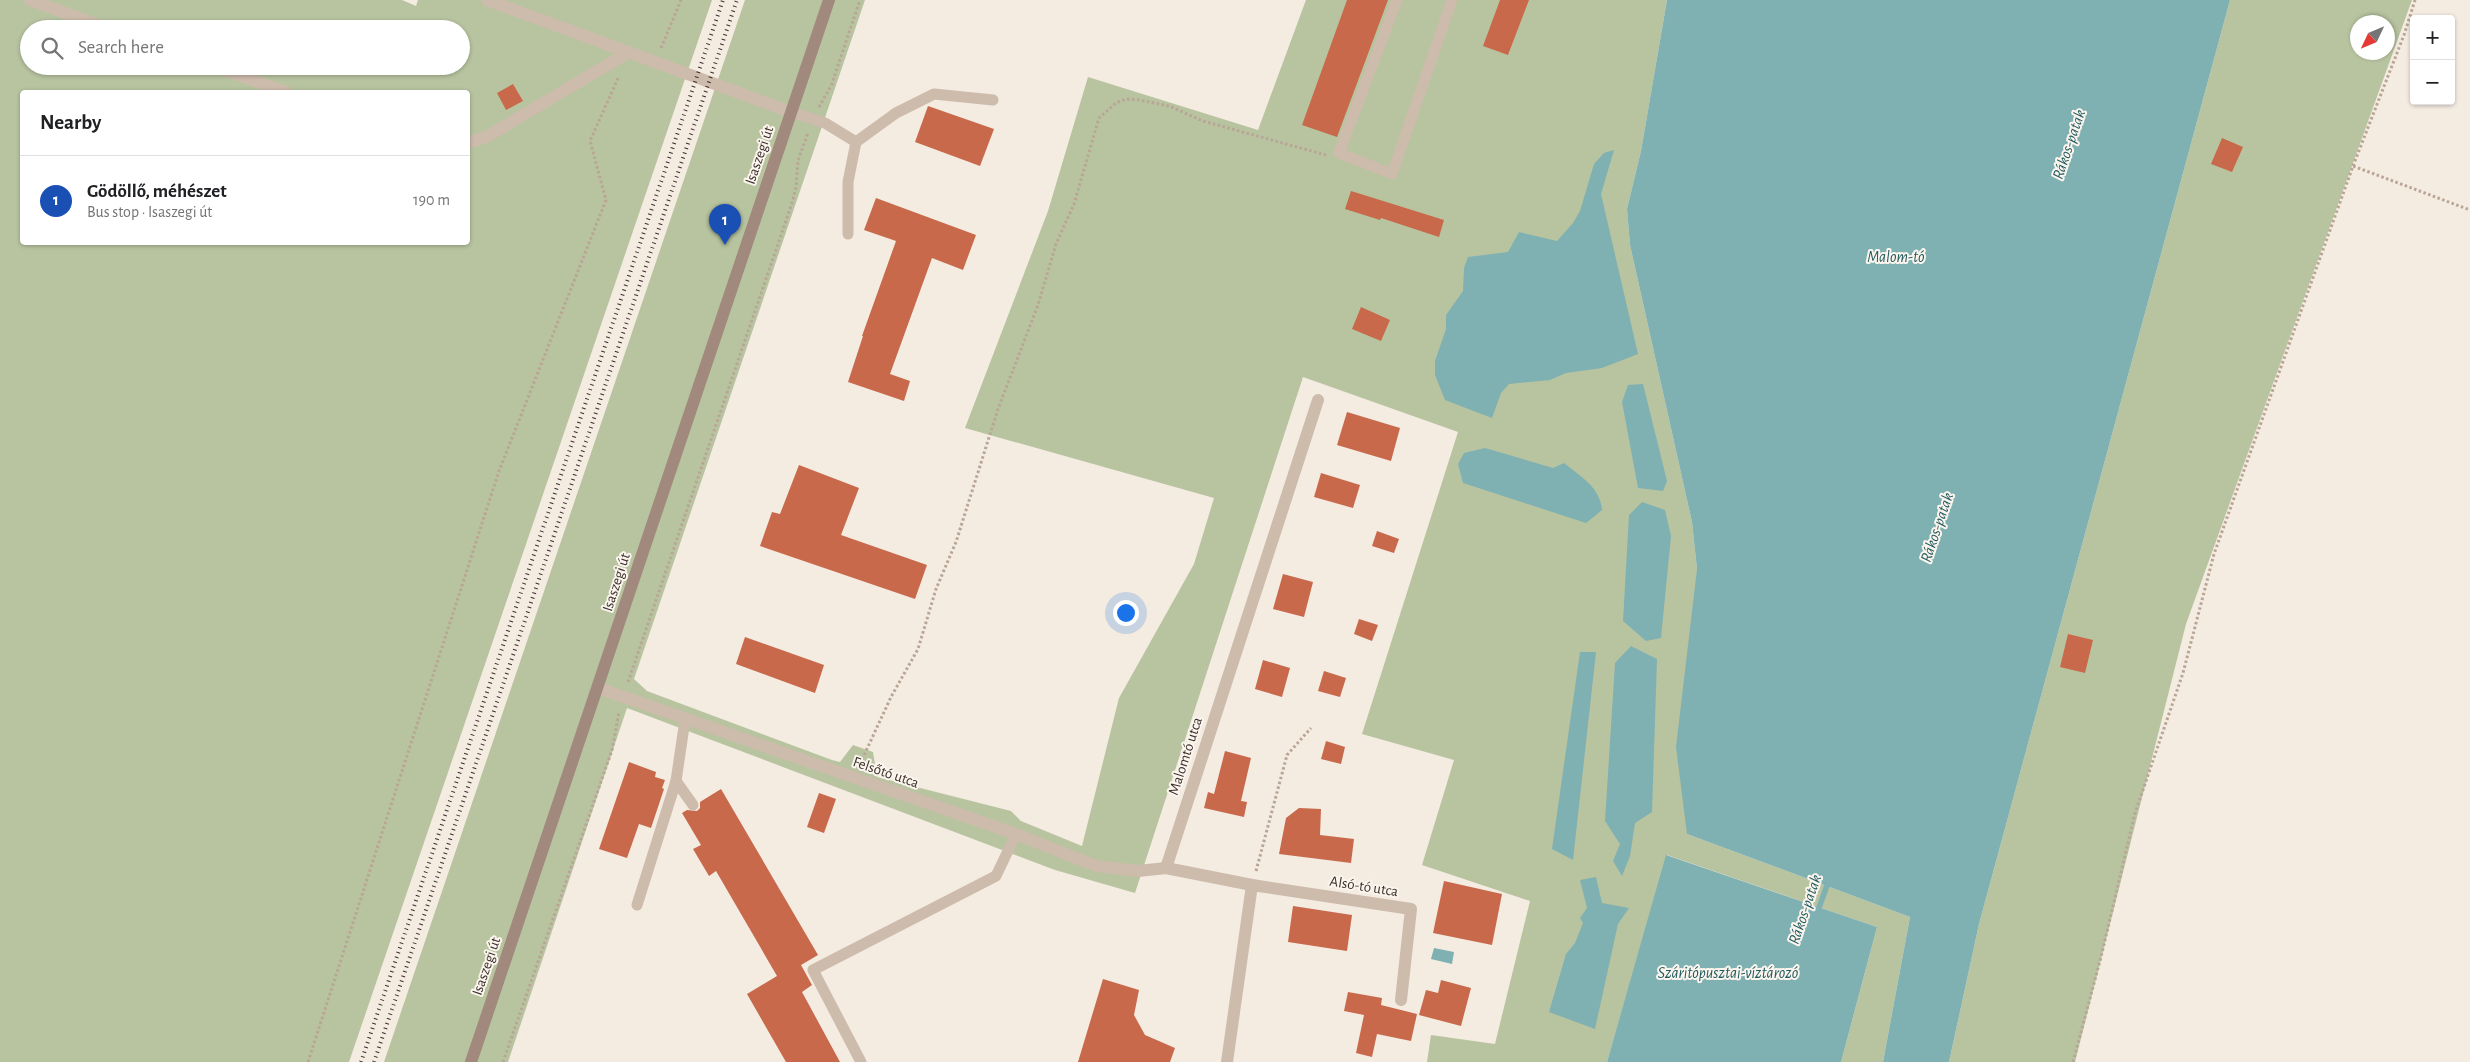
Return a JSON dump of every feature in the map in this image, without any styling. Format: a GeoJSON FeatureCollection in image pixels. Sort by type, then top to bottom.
{"type":"FeatureCollection","features":[{"type":"Feature","properties":{"kind":"main road","name":"Isaszegi út"},"geometry":{"type":"LineString","coordinates":[[471,1062],[829,0]]}},
{"type":"Feature","properties":{"kind":"street"},"geometry":{"type":"LineString","coordinates":[[30,0],[84,20]]}},
{"type":"Feature","properties":{"kind":"street"},"geometry":{"type":"LineString","coordinates":[[487,0],[791,112]]}},
{"type":"Feature","properties":{"kind":"street"},"geometry":{"type":"LineString","coordinates":[[470,142],[488,136],[629,52]]}},
{"type":"Feature","properties":{"kind":"street"},"geometry":{"type":"LineString","coordinates":[[238,75],[280,90]]}},
{"type":"Feature","properties":{"kind":"street","name":"Malomtó utca"},"geometry":{"type":"LineString","coordinates":[[1166,868],[1318,400]]}},
{"type":"Feature","properties":{"kind":"street","name":"Felsőtó utca"},"geometry":{"type":"LineString","coordinates":[[598,688],[685,720],[1016,834],[1096,866],[1138,871],[1166,868]]}},
{"type":"Feature","properties":{"kind":"street"},"geometry":{"type":"LineString","coordinates":[[1166,868],[1252,885],[1227,1062]]}},
{"type":"Feature","properties":{"kind":"street","name":"Alsó-tó utca"},"geometry":{"type":"LineString","coordinates":[[1252,885],[1411,909],[1401,1000]]}},
{"type":"Feature","properties":{"kind":"lane"},"geometry":{"type":"LineString","coordinates":[[1397,0],[1339,153],[1392,174],[1452,0]]}},
{"type":"Feature","properties":{"kind":"lane"},"geometry":{"type":"LineString","coordinates":[[848,234],[848,182],[856,142],[896,113],[934,94],[993,100]]}},
{"type":"Feature","properties":{"kind":"lane"},"geometry":{"type":"LineString","coordinates":[[791,112],[814,118],[856,142]]}},
{"type":"Feature","properties":{"kind":"lane"},"geometry":{"type":"LineString","coordinates":[[638,905],[676,781],[685,720]]}},
{"type":"Feature","properties":{"kind":"lane"},"geometry":{"type":"LineString","coordinates":[[676,781],[693,805]]}},
{"type":"Feature","properties":{"kind":"lane"},"geometry":{"type":"LineString","coordinates":[[861,1062],[813,970],[996,876],[1016,834]]}},
{"type":"Feature","properties":{"kind":"path"},"geometry":{"type":"LineString","coordinates":[[656,62],[681,0]]}},
{"type":"Feature","properties":{"kind":"path"},"geometry":{"type":"LineString","coordinates":[[503,1062],[612,750],[623,696],[792,203],[796,187],[798,160],[814,118],[831,86],[860,0]]}},
{"type":"Feature","properties":{"kind":"path"},"geometry":{"type":"LineString","coordinates":[[2073,1062],[2101,957],[2135,814],[2183,672],[2214,554],[2353,166],[2401,44],[2415,0]]}},
{"type":"Feature","properties":{"kind":"path"},"geometry":{"type":"LineString","coordinates":[[308,1062],[499,471],[606,200],[590,141],[629,52]]}},
{"type":"Feature","properties":{"kind":"path"},"geometry":{"type":"LineString","coordinates":[[865,749],[918,649],[936,588],[956,542],[998,409],[1038,305],[1056,244],[1074,204],[1099,118],[1116,102],[1126,99],[1140,100],[1169,106],[1203,121],[1314,154],[1354,159]]}},
{"type":"Feature","properties":{"kind":"path"},"geometry":{"type":"LineString","coordinates":[[2353,166],[2470,210]]}},
{"type":"Feature","properties":{"kind":"path"},"geometry":{"type":"LineString","coordinates":[[1252,885],[1287,755],[1311,728]]}},
{"type":"Feature","properties":{"kind":"green space"},"geometry":{"type":"Polygon","coordinates":[[[0,0],[402,0],[416,6],[418,0],[712,0],[349,1062],[0,1062],[0,0]]]}},
{"type":"Feature","properties":{"kind":"green space"},"geometry":{"type":"Polygon","coordinates":[[[745,0],[865,0],[634,679],[647,691],[832,760],[840,762],[853,745],[873,752],[877,777],[1011,811],[1021,821],[1082,846],[1119,698],[1194,564],[1214,498],[965,428],[1048,211],[1088,77],[1258,130],[1306,0],[1667,0],[1641,151],[1627,209],[1630,245],[1692,522],[1697,569],[1687,834],[1910,917],[1883,1062],[1841,1062],[1877,927],[1667,855],[1607,1062],[1427,1062],[1431,1035],[1495,1044],[1530,901],[1422,865],[1454,760],[1362,734],[1458,432],[1303,377],[1135,893],[1055,870],[627,708],[508,1062],[384,1062],[745,0]]]}},
{"type":"Feature","properties":{"kind":"green space"},"geometry":{"type":"Polygon","coordinates":[[[2230,0],[2412,0],[2395,47],[2395,15],[2350,15],[2350,60],[2390,60],[2186,624],[2075,1062],[1949,1062],[1979,924],[2230,0]]]}},
{"type":"Feature","properties":{"kind":"water","name":"Malom-tó"},"geometry":{"type":"Polygon","coordinates":[[[1667,0],[2230,0],[1979,924],[1949,1062],[1883,1062],[1910,917],[1687,834],[1676,747],[1697,569],[1692,522],[1630,245],[1627,209],[1641,151],[1667,0]]]}},
{"type":"Feature","properties":{"kind":"water"},"geometry":{"type":"Polygon","coordinates":[[[1614,150],[1601,194],[1638,354],[1602,368],[1566,373],[1550,380],[1509,384],[1501,393],[1492,418],[1445,400],[1435,375],[1435,361],[1446,329],[1446,315],[1463,291],[1464,268],[1468,257],[1508,252],[1519,232],[1557,241],[1573,223],[1580,211],[1594,164],[1604,153],[1614,150]]]}},
{"type":"Feature","properties":{"kind":"water"},"geometry":{"type":"Polygon","coordinates":[[[1643,384],[1667,481],[1663,491],[1638,488],[1622,402],[1628,385],[1643,384]]]}},
{"type":"Feature","properties":{"kind":"water"},"geometry":{"type":"Polygon","coordinates":[[[1485,448],[1553,468],[1564,463],[1594,489],[1598,495],[1602,510],[1586,523],[1463,483],[1458,464],[1464,453],[1485,448]]]}},
{"type":"Feature","properties":{"kind":"water"},"geometry":{"type":"Polygon","coordinates":[[[1642,502],[1665,510],[1671,536],[1661,638],[1646,641],[1623,621],[1629,515],[1642,502]]]}},
{"type":"Feature","properties":{"kind":"water"},"geometry":{"type":"Polygon","coordinates":[[[1631,646],[1657,659],[1652,812],[1635,823],[1630,856],[1622,876],[1613,861],[1620,844],[1605,821],[1615,663],[1631,646]]]}},
{"type":"Feature","properties":{"kind":"water"},"geometry":{"type":"Polygon","coordinates":[[[1580,652],[1596,652],[1573,860],[1552,849],[1580,652]]]}},
{"type":"Feature","properties":{"kind":"water","name":"Száritópusztai-víztározó"},"geometry":{"type":"Polygon","coordinates":[[[1666,855],[1877,927],[1841,1062],[1607,1062],[1666,855]]]}},
{"type":"Feature","properties":{"kind":"water"},"geometry":{"type":"Polygon","coordinates":[[[1596,877],[1602,903],[1629,908],[1618,924],[1595,1029],[1549,1012],[1566,954],[1575,943],[1583,923],[1580,918],[1587,908],[1580,880],[1596,877]]]}},
{"type":"Feature","properties":{"kind":"water"},"geometry":{"type":"Polygon","coordinates":[[[1434,948],[1454,952],[1452,964],[1431,959],[1434,948]]]}},
{"type":"Feature","properties":{"kind":"building"},"geometry":{"type":"Polygon","coordinates":[[[1347,0],[1388,0],[1337,137],[1302,125],[1347,0]]]}},
{"type":"Feature","properties":{"kind":"building"},"geometry":{"type":"Polygon","coordinates":[[[1500,0],[1529,0],[1508,55],[1483,46],[1500,0]]]}},
{"type":"Feature","properties":{"kind":"building"},"geometry":{"type":"Polygon","coordinates":[[[513,84],[523,101],[506,110],[497,93],[513,84]]]}},
{"type":"Feature","properties":{"kind":"building"},"geometry":{"type":"Polygon","coordinates":[[[928,106],[994,129],[980,166],[915,142],[928,106]]]}},
{"type":"Feature","properties":{"kind":"building"},"geometry":{"type":"Polygon","coordinates":[[[2222,138],[2243,147],[2232,172],[2211,164],[2222,138]]]}},
{"type":"Feature","properties":{"kind":"building"},"geometry":{"type":"Polygon","coordinates":[[[1351,191],[1444,220],[1439,237],[1381,218],[1380,220],[1345,209],[1351,191]]]}},
{"type":"Feature","properties":{"kind":"building"},"geometry":{"type":"Polygon","coordinates":[[[876,198],[976,235],[963,270],[932,258],[890,374],[910,381],[904,401],[848,382],[862,336],[896,241],[864,230],[876,198]]]}},
{"type":"Feature","properties":{"kind":"building"},"geometry":{"type":"Polygon","coordinates":[[[1361,307],[1390,320],[1381,341],[1352,329],[1361,307]]]}},
{"type":"Feature","properties":{"kind":"building"},"geometry":{"type":"Polygon","coordinates":[[[1347,412],[1400,428],[1391,461],[1337,445],[1347,412]]]}},
{"type":"Feature","properties":{"kind":"building"},"geometry":{"type":"Polygon","coordinates":[[[799,465],[859,488],[841,535],[927,565],[915,599],[760,546],[772,512],[780,514],[799,465]]]}},
{"type":"Feature","properties":{"kind":"building"},"geometry":{"type":"Polygon","coordinates":[[[1321,473],[1360,485],[1353,508],[1314,497],[1321,473]]]}},
{"type":"Feature","properties":{"kind":"building"},"geometry":{"type":"Polygon","coordinates":[[[1377,531],[1399,539],[1394,553],[1372,546],[1377,531]]]}},
{"type":"Feature","properties":{"kind":"building"},"geometry":{"type":"Polygon","coordinates":[[[1283,574],[1313,582],[1304,617],[1273,609],[1283,574]]]}},
{"type":"Feature","properties":{"kind":"building"},"geometry":{"type":"Polygon","coordinates":[[[1359,619],[1378,625],[1372,641],[1354,634],[1359,619]]]}},
{"type":"Feature","properties":{"kind":"building"},"geometry":{"type":"Polygon","coordinates":[[[2068,634],[2093,640],[2085,673],[2060,667],[2068,634]]]}},
{"type":"Feature","properties":{"kind":"building"},"geometry":{"type":"Polygon","coordinates":[[[745,637],[824,665],[815,693],[736,664],[745,637]]]}},
{"type":"Feature","properties":{"kind":"building"},"geometry":{"type":"Polygon","coordinates":[[[1263,660],[1290,668],[1282,697],[1255,689],[1263,660]]]}},
{"type":"Feature","properties":{"kind":"building"},"geometry":{"type":"Polygon","coordinates":[[[1324,671],[1346,678],[1340,697],[1318,691],[1324,671]]]}},
{"type":"Feature","properties":{"kind":"building"},"geometry":{"type":"Polygon","coordinates":[[[1326,741],[1345,747],[1341,764],[1321,759],[1326,741]]]}},
{"type":"Feature","properties":{"kind":"building"},"geometry":{"type":"Polygon","coordinates":[[[1225,751],[1251,758],[1241,801],[1247,802],[1244,817],[1204,808],[1208,792],[1214,794],[1225,751]]]}},
{"type":"Feature","properties":{"kind":"building"},"geometry":{"type":"Polygon","coordinates":[[[629,762],[656,772],[655,777],[665,780],[662,788],[664,789],[651,828],[639,824],[627,858],[599,849],[629,762]]]}},
{"type":"Feature","properties":{"kind":"building"},"geometry":{"type":"Polygon","coordinates":[[[721,789],[818,955],[801,965],[812,985],[802,992],[840,1062],[786,1062],[747,994],[777,976],[716,871],[709,876],[693,849],[701,845],[682,813],[687,810],[697,811],[700,808],[700,802],[721,789]]]}},
{"type":"Feature","properties":{"kind":"building"},"geometry":{"type":"Polygon","coordinates":[[[819,793],[836,799],[824,833],[807,827],[819,793]]]}},
{"type":"Feature","properties":{"kind":"building"},"geometry":{"type":"Polygon","coordinates":[[[1299,808],[1321,809],[1320,835],[1354,839],[1351,863],[1279,854],[1286,818],[1299,808]]]}},
{"type":"Feature","properties":{"kind":"building"},"geometry":{"type":"Polygon","coordinates":[[[1444,881],[1502,894],[1492,945],[1433,933],[1444,881]]]}},
{"type":"Feature","properties":{"kind":"building"},"geometry":{"type":"Polygon","coordinates":[[[1293,906],[1352,915],[1347,951],[1288,942],[1293,906]]]}},
{"type":"Feature","properties":{"kind":"building"},"geometry":{"type":"Polygon","coordinates":[[[1103,979],[1139,990],[1134,1015],[1145,1035],[1175,1048],[1170,1062],[1078,1062],[1103,979]]]}},
{"type":"Feature","properties":{"kind":"building"},"geometry":{"type":"Polygon","coordinates":[[[1441,980],[1471,988],[1461,1026],[1419,1015],[1426,990],[1438,993],[1441,980]]]}},
{"type":"Feature","properties":{"kind":"building"},"geometry":{"type":"Polygon","coordinates":[[[1348,992],[1382,998],[1381,1005],[1417,1014],[1411,1041],[1377,1034],[1372,1057],[1356,1053],[1364,1015],[1344,1011],[1348,992]]]}},
{"type":"Feature","properties":{"kind":"waterway","name":"Rákos-patak"},"geometry":{"type":"LineString","coordinates":[[1817,913],[1829,880]]}},
{"type":"Feature","properties":{"kind":"railway"},"geometry":{"type":"LineString","coordinates":[[361,1062],[723,0]]}},
{"type":"Feature","properties":{"kind":"railway"},"geometry":{"type":"LineString","coordinates":[[374,1062],[737,0]]}},
{"type":"Feature","properties":{"kind":"place","name":"Gödöllő, méhészet"},"geometry":{"type":"Point","coordinates":[725,245]}}]}
